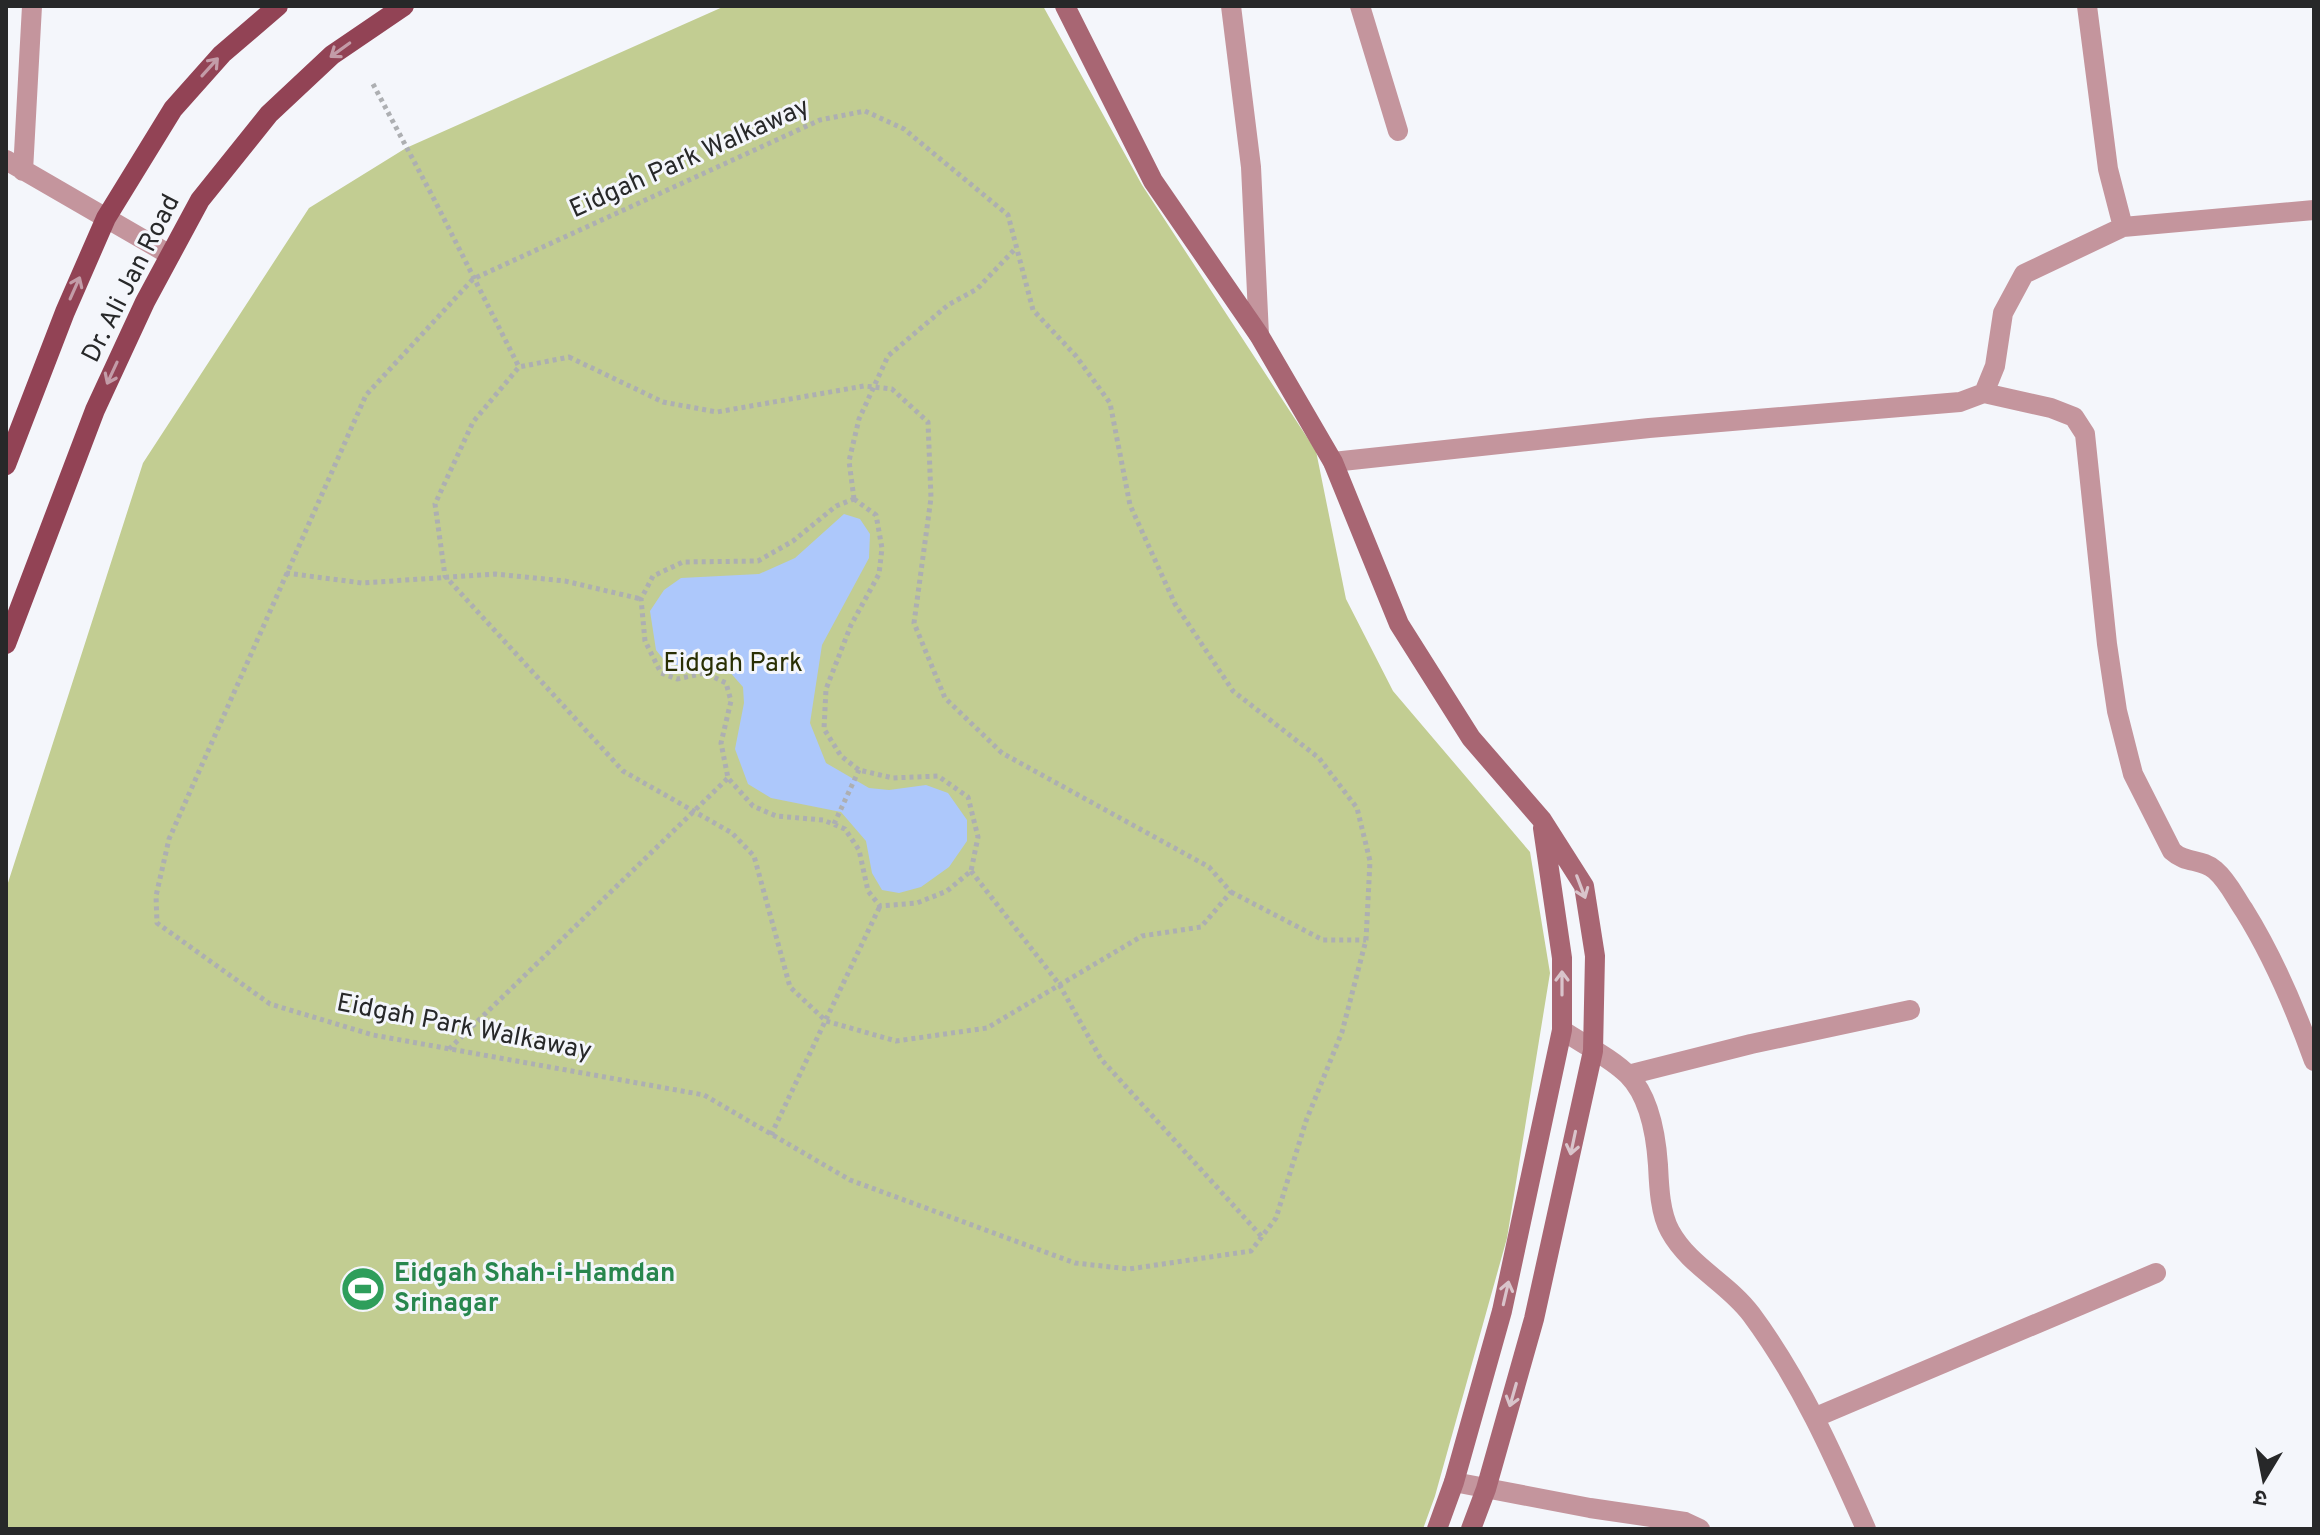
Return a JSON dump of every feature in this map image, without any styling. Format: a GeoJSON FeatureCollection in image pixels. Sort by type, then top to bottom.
{"type":"FeatureCollection","features":[{"type":"Feature","properties":{"kind":"main road","name":"Dr. Ali Jan Road"},"geometry":{"type":"LineString","coordinates":[[6,465],[65,312],[106,218],[173,109],[222,54],[278,6]]}},
{"type":"Feature","properties":{"kind":"main road","name":"Dr. Ali Jan Road"},"geometry":{"type":"LineString","coordinates":[[6,644],[95,410],[200,200],[269,114],[332,55],[404,6]]}},
{"type":"Feature","properties":{"kind":"street"},"geometry":{"type":"LineString","coordinates":[[32,6],[15,166],[170,255]]}},
{"type":"Feature","properties":{"kind":"street"},"geometry":{"type":"LineString","coordinates":[[1065,6],[1153,181],[1259,335],[1333,462],[1399,624],[1471,738],[1542,820],[1584,886],[1595,956],[1593,1051],[1534,1319],[1486,1489],[1471,1529]]}},
{"type":"Feature","properties":{"kind":"street"},"geometry":{"type":"LineString","coordinates":[[1231,6],[1251,167],[1259,335]]}},
{"type":"Feature","properties":{"kind":"street"},"geometry":{"type":"LineString","coordinates":[[1360,6],[1398,131]]}},
{"type":"Feature","properties":{"kind":"street"},"geometry":{"type":"LineString","coordinates":[[2087,6],[2108,169],[2123,227]]}},
{"type":"Feature","properties":{"kind":"street"},"geometry":{"type":"LineString","coordinates":[[1984,393],[1995,366],[2003,313],[2024,274],[2123,227],[2314,210]]}},
{"type":"Feature","properties":{"kind":"street"},"geometry":{"type":"LineString","coordinates":[[1333,462],[1649,428],[1960,402],[1984,393],[2051,408],[2074,417],[2085,434],[2107,644],[2117,711],[2133,774],[2172,851],[2180,859],[2207,864],[2225,881],[2260,936],[2293,1001],[2314,1061]]}},
{"type":"Feature","properties":{"kind":"street"},"geometry":{"type":"LineString","coordinates":[[1437,1529],[1454,1482],[1502,1311],[1562,1030],[1562,958],[1542,820]]}},
{"type":"Feature","properties":{"kind":"street"},"geometry":{"type":"LineString","coordinates":[[1628,1075],[1751,1044],[1910,1010]]}},
{"type":"Feature","properties":{"kind":"street"},"geometry":{"type":"LineString","coordinates":[[1562,1030],[1628,1075],[1646,1103],[1657,1145],[1660,1192],[1669,1230],[1694,1262],[1749,1311],[1789,1371],[1816,1417],[1866,1529]]}},
{"type":"Feature","properties":{"kind":"street"},"geometry":{"type":"LineString","coordinates":[[1816,1417],[2156,1273]]}},
{"type":"Feature","properties":{"kind":"street"},"geometry":{"type":"LineString","coordinates":[[1454,1482],[1685,1522],[1700,1529]]}},
{"type":"Feature","properties":{"kind":"path"},"geometry":{"type":"LineString","coordinates":[[373,84],[519,367]]}},
{"type":"Feature","properties":{"kind":"path","name":"Eidgah Park Walkaway"},"geometry":{"type":"LineString","coordinates":[[865,111],[904,129],[1008,215],[1016,248],[1033,310],[1076,356],[1110,403],[1130,505],[1175,604],[1233,691],[1319,758],[1357,808],[1370,861],[1366,940],[1342,1032],[1306,1121],[1276,1218],[1251,1251],[1129,1269],[1075,1263],[850,1180],[704,1095],[373,1035],[270,1004],[157,923],[156,896],[169,839],[366,395],[473,279],[820,120],[865,111]]}},
{"type":"Feature","properties":{"kind":"path"},"geometry":{"type":"LineString","coordinates":[[880,906],[917,903],[947,891],[971,871],[978,837],[968,797],[938,776],[893,778],[859,770],[841,756],[824,729],[826,689],[851,625],[879,574],[882,548],[876,515],[854,499],[849,461],[859,419],[888,356],[948,305],[977,289],[1016,248]]}},
{"type":"Feature","properties":{"kind":"path"},"geometry":{"type":"LineString","coordinates":[[1231,892],[1201,927],[1142,936],[987,1028],[896,1041],[826,1021],[790,987],[754,856],[732,833],[623,771],[445,576],[435,504],[473,422],[519,367],[569,357],[663,402],[717,412],[864,386],[892,389],[928,422],[931,498],[914,623],[945,698],[1002,753],[1209,867],[1231,892],[1323,940],[1366,940]]}},
{"type":"Feature","properties":{"kind":"path"},"geometry":{"type":"LineString","coordinates":[[854,499],[836,506],[793,541],[758,561],[683,562],[653,576],[641,599],[645,641],[661,673],[677,679],[705,673],[726,683],[731,701],[721,743],[728,778],[753,806],[776,816],[823,820],[845,829],[859,850],[868,891],[880,906]]}},
{"type":"Feature","properties":{"kind":"path"},"geometry":{"type":"LineString","coordinates":[[286,573],[362,583],[495,574],[565,581],[641,599]]}},
{"type":"Feature","properties":{"kind":"path"},"geometry":{"type":"LineString","coordinates":[[834,824],[859,770]]}},
{"type":"Feature","properties":{"kind":"path"},"geometry":{"type":"LineString","coordinates":[[449,1049],[728,778]]}},
{"type":"Feature","properties":{"kind":"path"},"geometry":{"type":"LineString","coordinates":[[971,871],[1059,984],[1101,1059],[1262,1237]]}},
{"type":"Feature","properties":{"kind":"path"},"geometry":{"type":"LineString","coordinates":[[771,1135],[880,906]]}},
{"type":"Feature","properties":{"kind":"green space","name":"Eidgah Park"},"geometry":{"type":"Polygon","coordinates":[[[725,6],[1043,6],[1142,185],[1316,451],[1346,599],[1393,691],[1530,852],[1550,973],[1507,1238],[1423,1529],[6,1529],[6,889],[143,463],[309,208],[406,148],[725,6]]]}},
{"type":"Feature","properties":{"kind":"water"},"geometry":{"type":"Polygon","coordinates":[[[844,514],[860,519],[870,534],[869,558],[822,645],[810,723],[826,763],[869,788],[889,790],[926,785],[948,793],[967,820],[967,841],[949,867],[921,887],[899,893],[882,890],[872,873],[866,841],[841,812],[771,798],[748,784],[735,749],[744,703],[743,687],[728,670],[717,665],[668,665],[656,650],[650,611],[664,590],[681,578],[759,574],[795,558],[844,514]]]}},
{"type":"Feature","properties":{"kind":"place","name":"Eidgah Shah-i-Hamdan Srinagar"},"geometry":{"type":"Point","coordinates":[363,1289]}}]}
